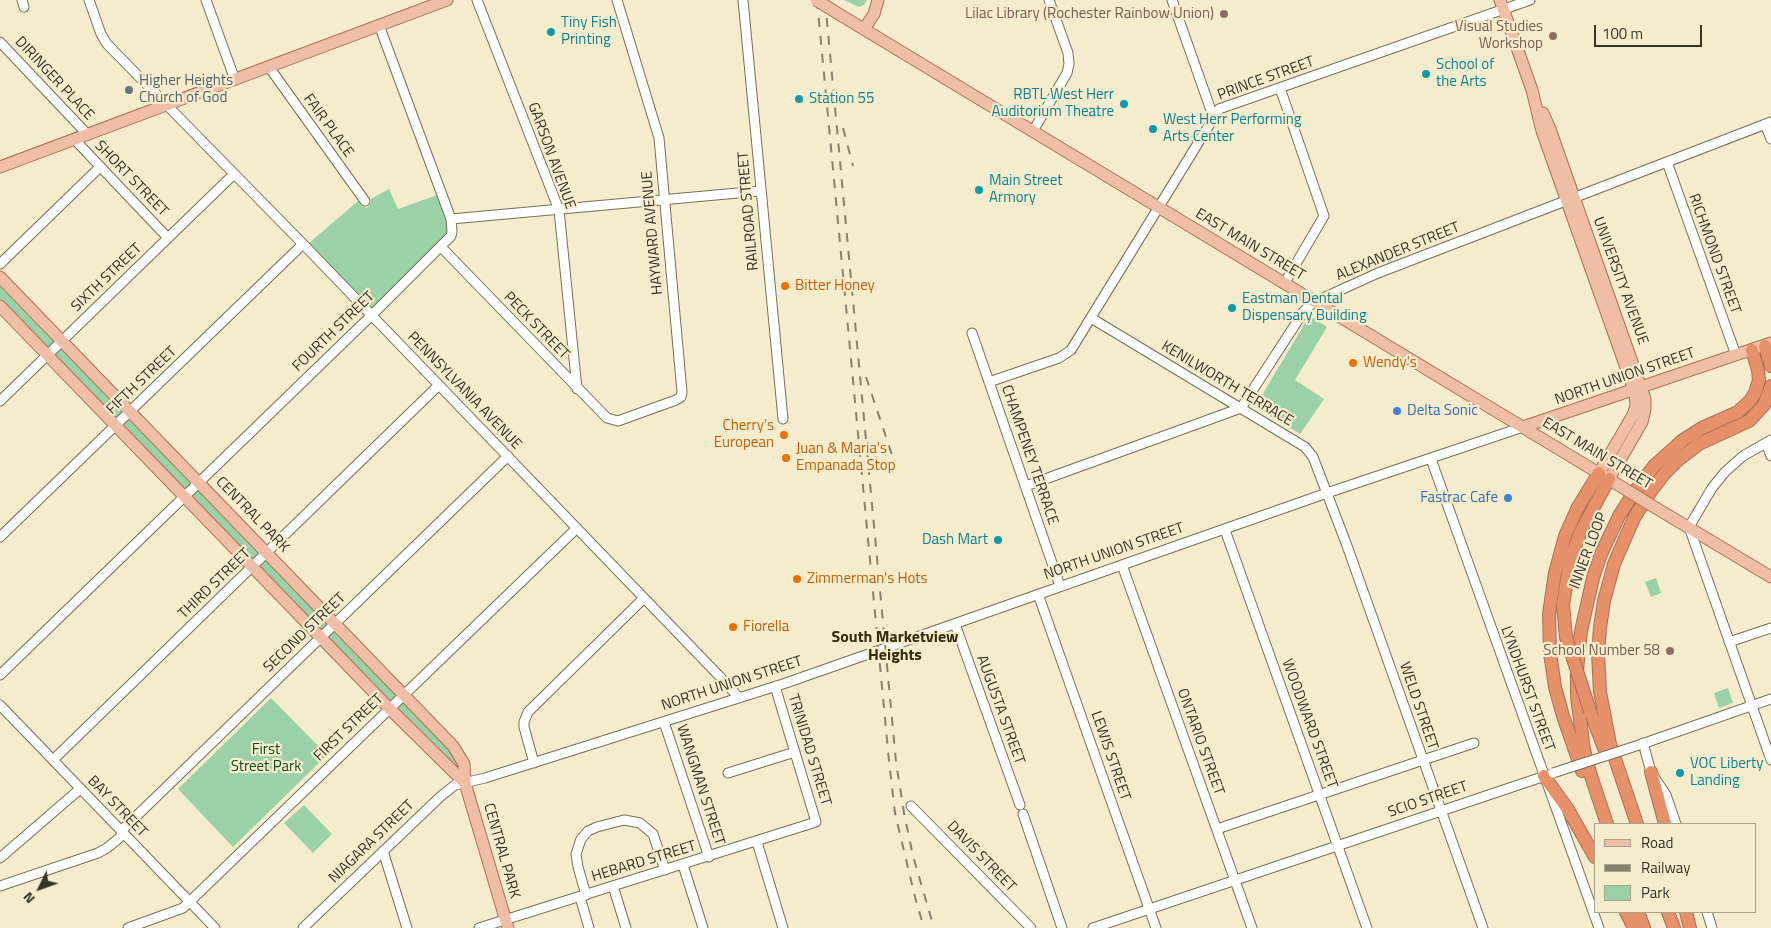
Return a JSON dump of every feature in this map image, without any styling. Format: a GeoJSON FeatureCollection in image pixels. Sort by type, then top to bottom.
{"type":"FeatureCollection","features":[{"type":"Feature","properties":{"kind":"highway"},"geometry":{"type":"LineString","coordinates":[[1768,344],[1771,366]]}},
{"type":"Feature","properties":{"kind":"highway","name":"INNER LOOP"},"geometry":{"type":"LineString","coordinates":[[1607,823],[1584,750],[1577,696],[1577,670],[1581,630],[1593,578],[1619,516],[1638,487],[1660,459],[1689,436],[1710,424],[1735,414],[1750,401],[1757,389],[1759,375],[1752,350]]}},
{"type":"Feature","properties":{"kind":"highway","name":"INNER LOOP"},"geometry":{"type":"LineString","coordinates":[[1636,823],[1610,744],[1600,692],[1598,666],[1600,634],[1604,602],[1612,570],[1628,529],[1651,491],[1664,474],[1678,460],[1699,444],[1750,421],[1764,405],[1771,386]]}},
{"type":"Feature","properties":{"kind":"highway"},"geometry":{"type":"LineString","coordinates":[[1604,476],[1570,560],[1563,605],[1566,637],[1590,711],[1614,774],[1636,823]]}},
{"type":"Feature","properties":{"kind":"highway"},"geometry":{"type":"LineString","coordinates":[[1603,823],[1560,708],[1552,671],[1548,629],[1552,586],[1574,513],[1604,476]]}},
{"type":"Feature","properties":{"kind":"highway"},"geometry":{"type":"LineString","coordinates":[[1651,772],[1664,823]]}},
{"type":"Feature","properties":{"kind":"highway"},"geometry":{"type":"LineString","coordinates":[[1548,774],[1594,856]]}},
{"type":"Feature","properties":{"kind":"highway"},"geometry":{"type":"LineString","coordinates":[[1626,913],[1634,928]]}},
{"type":"Feature","properties":{"kind":"highway"},"geometry":{"type":"LineString","coordinates":[[1638,913],[1644,928]]}},
{"type":"Feature","properties":{"kind":"highway"},"geometry":{"type":"LineString","coordinates":[[1668,913],[1674,928]]}},
{"type":"Feature","properties":{"kind":"highway"},"geometry":{"type":"LineString","coordinates":[[1686,913],[1690,928]]}},
{"type":"Feature","properties":{"kind":"main road"},"geometry":{"type":"LineString","coordinates":[[0,167],[447,0]]}},
{"type":"Feature","properties":{"kind":"main road","name":"EAST MAIN STREET"},"geometry":{"type":"LineString","coordinates":[[816,0],[1771,577]]}},
{"type":"Feature","properties":{"kind":"main road"},"geometry":{"type":"LineString","coordinates":[[864,29],[874,14],[878,0]]}},
{"type":"Feature","properties":{"kind":"main road","name":"UNIVERSITY AVENUE"},"geometry":{"type":"LineString","coordinates":[[1501,5],[1532,90],[1550,129],[1571,200],[1638,389],[1646,404],[1644,418],[1604,476]]}},
{"type":"Feature","properties":{"kind":"main road","name":"CENTRAL PARK"},"geometry":{"type":"LineString","coordinates":[[0,277],[453,746],[464,764],[465,783],[507,924]]}},
{"type":"Feature","properties":{"kind":"main road","name":"CENTRAL PARK"},"geometry":{"type":"LineString","coordinates":[[0,306],[389,708],[465,783]]}},
{"type":"Feature","properties":{"kind":"main road","name":"NORTH UNION STREET"},"geometry":{"type":"LineString","coordinates":[[1523,427],[1768,344]]}},
{"type":"Feature","properties":{"kind":"street","name":"PENNSYLVANIA AVENUE"},"geometry":{"type":"LineString","coordinates":[[89,0],[104,39],[508,456],[739,698]]}},
{"type":"Feature","properties":{"kind":"street"},"geometry":{"type":"LineString","coordinates":[[206,0],[235,80]]}},
{"type":"Feature","properties":{"kind":"street","name":"GARSON AVENUE"},"geometry":{"type":"LineString","coordinates":[[477,0],[559,210],[577,389]]}},
{"type":"Feature","properties":{"kind":"street","name":"HAYWARD AVENUE"},"geometry":{"type":"LineString","coordinates":[[613,421],[676,400],[682,395],[658,133],[617,0]]}},
{"type":"Feature","properties":{"kind":"street","name":"RAILROAD STREET"},"geometry":{"type":"LineString","coordinates":[[743,0],[783,419]]}},
{"type":"Feature","properties":{"kind":"street"},"geometry":{"type":"LineString","coordinates":[[1033,132],[1068,68],[1068,53],[1049,0]]}},
{"type":"Feature","properties":{"kind":"street"},"geometry":{"type":"LineString","coordinates":[[1172,0],[1213,116]]}},
{"type":"Feature","properties":{"kind":"street","name":"PRINCE STREET"},"geometry":{"type":"LineString","coordinates":[[989,382],[1064,356],[1074,346],[1219,109],[1501,5],[1530,0]]}},
{"type":"Feature","properties":{"kind":"street"},"geometry":{"type":"LineString","coordinates":[[379,26],[451,219],[760,191]]}},
{"type":"Feature","properties":{"kind":"street","name":"DIRINGER PLACE"},"geometry":{"type":"LineString","coordinates":[[0,42],[88,135]]}},
{"type":"Feature","properties":{"kind":"street","name":"FAIR PLACE"},"geometry":{"type":"LineString","coordinates":[[269,68],[365,201]]}},
{"type":"Feature","properties":{"kind":"street"},"geometry":{"type":"LineString","coordinates":[[1280,88],[1324,216],[1284,284]]}},
{"type":"Feature","properties":{"kind":"street"},"geometry":{"type":"LineString","coordinates":[[1768,123],[1771,139]]}},
{"type":"Feature","properties":{"kind":"street","name":"ALEXANDER STREET"},"geometry":{"type":"LineString","coordinates":[[1241,408],[1304,311],[1314,302],[1378,273],[1768,123]]}},
{"type":"Feature","properties":{"kind":"street","name":"SHORT STREET"},"geometry":{"type":"LineString","coordinates":[[74,140],[168,238]]}},
{"type":"Feature","properties":{"kind":"street","name":"RICHMOND STREET"},"geometry":{"type":"LineString","coordinates":[[1666,162],[1736,355]]}},
{"type":"Feature","properties":{"kind":"street"},"geometry":{"type":"LineString","coordinates":[[0,264],[100,167]]}},
{"type":"Feature","properties":{"kind":"street","name":"SIXTH STREET"},"geometry":{"type":"LineString","coordinates":[[0,401],[234,174]]}},
{"type":"Feature","properties":{"kind":"street","name":"FOURTH STREET"},"geometry":{"type":"LineString","coordinates":[[0,674],[441,247],[451,236],[451,219]]}},
{"type":"Feature","properties":{"kind":"street","name":"FIFTH STREET"},"geometry":{"type":"LineString","coordinates":[[0,537],[303,244]]}},
{"type":"Feature","properties":{"kind":"street","name":"PECK STREET"},"geometry":{"type":"LineString","coordinates":[[441,247],[577,389],[604,416],[613,421]]}},
{"type":"Feature","properties":{"kind":"street","name":"KENILWORTH TERRACE"},"geometry":{"type":"LineString","coordinates":[[1091,318],[1305,447],[1311,453],[1316,463],[1327,493]]}},
{"type":"Feature","properties":{"kind":"street","name":"CHAMPENEY TERRACE"},"geometry":{"type":"LineString","coordinates":[[972,333],[1060,586]]}},
{"type":"Feature","properties":{"kind":"street","name":"THIRD STREET"},"geometry":{"type":"LineString","coordinates":[[53,760],[439,386]]}},
{"type":"Feature","properties":{"kind":"street"},"geometry":{"type":"LineString","coordinates":[[1026,486],[1241,408]]}},
{"type":"Feature","properties":{"kind":"street","name":"NORTH UNION STREET"},"geometry":{"type":"LineString","coordinates":[[465,783],[776,686],[1327,493],[1523,427]]}},
{"type":"Feature","properties":{"kind":"street"},"geometry":{"type":"LineString","coordinates":[[1771,456],[1768,442],[1743,456],[1725,472],[1712,488],[1689,527],[1771,760]]}},
{"type":"Feature","properties":{"kind":"street","name":"SECOND STREET"},"geometry":{"type":"LineString","coordinates":[[0,886],[98,853],[107,848],[335,623],[508,456]]}},
{"type":"Feature","properties":{"kind":"street","name":"LYNDHURST STREET"},"geometry":{"type":"LineString","coordinates":[[1430,459],[1548,774],[1594,913]]}},
{"type":"Feature","properties":{"kind":"street","name":"WELD STREET"},"geometry":{"type":"LineString","coordinates":[[1327,493],[1483,928]]}},
{"type":"Feature","properties":{"kind":"street","name":"FIRST STREET"},"geometry":{"type":"LineString","coordinates":[[128,928],[183,908],[577,528]]}},
{"type":"Feature","properties":{"kind":"street","name":"WOODWARD STREET"},"geometry":{"type":"LineString","coordinates":[[1224,530],[1367,928]]}},
{"type":"Feature","properties":{"kind":"street","name":"ONTARIO STREET"},"geometry":{"type":"LineString","coordinates":[[1122,565],[1252,928]]}},
{"type":"Feature","properties":{"kind":"street","name":"LEWIS STREET"},"geometry":{"type":"LineString","coordinates":[[1038,594],[1156,928]]}},
{"type":"Feature","properties":{"kind":"street"},"geometry":{"type":"LineString","coordinates":[[534,762],[524,727],[528,712],[644,598]]}},
{"type":"Feature","properties":{"kind":"street","name":"AUGUSTA STREET"},"geometry":{"type":"LineString","coordinates":[[955,624],[1062,928]]}},
{"type":"Feature","properties":{"kind":"street"},"geometry":{"type":"LineString","coordinates":[[1729,642],[1771,628]]}},
{"type":"Feature","properties":{"kind":"street","name":"TRINIDAD STREET"},"geometry":{"type":"LineString","coordinates":[[776,686],[816,822]]}},
{"type":"Feature","properties":{"kind":"street","name":"SCIO STREET"},"geometry":{"type":"LineString","coordinates":[[1093,928],[1771,699]]}},
{"type":"Feature","properties":{"kind":"street","name":"BAY STREET"},"geometry":{"type":"LineString","coordinates":[[0,706],[214,928]]}},
{"type":"Feature","properties":{"kind":"street","name":"WANGMAN STREET"},"geometry":{"type":"LineString","coordinates":[[664,722],[709,857]]}},
{"type":"Feature","properties":{"kind":"street"},"geometry":{"type":"LineString","coordinates":[[1218,829],[1474,743]]}},
{"type":"Feature","properties":{"kind":"street"},"geometry":{"type":"LineString","coordinates":[[1641,744],[1651,772],[1666,795],[1676,823]]}},
{"type":"Feature","properties":{"kind":"street"},"geometry":{"type":"LineString","coordinates":[[728,773],[795,752]]}},
{"type":"Feature","properties":{"kind":"street","name":"NIAGARA STREET"},"geometry":{"type":"LineString","coordinates":[[303,928],[448,790],[465,783]]}},
{"type":"Feature","properties":{"kind":"street"},"geometry":{"type":"LineString","coordinates":[[0,858],[80,789]]}},
{"type":"Feature","properties":{"kind":"street","name":"DAVIS STREET"},"geometry":{"type":"LineString","coordinates":[[912,806],[1031,928]]}},
{"type":"Feature","properties":{"kind":"street"},"geometry":{"type":"LineString","coordinates":[[589,928],[576,854],[581,839],[588,831],[624,820],[640,823],[653,834],[666,870]]}},
{"type":"Feature","properties":{"kind":"street","name":"HEBARD STREET"},"geometry":{"type":"LineString","coordinates":[[480,928],[507,924],[613,886],[816,822]]}},
{"type":"Feature","properties":{"kind":"street"},"geometry":{"type":"LineString","coordinates":[[757,842],[783,928]]}},
{"type":"Feature","properties":{"kind":"street"},"geometry":{"type":"LineString","coordinates":[[383,851],[407,928]]}},
{"type":"Feature","properties":{"kind":"street"},"geometry":{"type":"LineString","coordinates":[[683,864],[703,928]]}},
{"type":"Feature","properties":{"kind":"street"},"geometry":{"type":"LineString","coordinates":[[613,886],[626,928]]}},
{"type":"Feature","properties":{"kind":"street","name":"LYNDHURST STREET"},"geometry":{"type":"LineString","coordinates":[[1594,913],[1599,928]]}},
{"type":"Feature","properties":{"kind":"street"},"geometry":{"type":"LineString","coordinates":[[1707,913],[1712,928]]}},
{"type":"Feature","properties":{"kind":"green space"},"geometry":{"type":"Polygon","coordinates":[[[844,0],[867,0],[864,5],[859,7],[844,0]]]}},
{"type":"Feature","properties":{"kind":"green space"},"geometry":{"type":"Polygon","coordinates":[[[389,189],[398,209],[437,195],[450,228],[448,235],[374,307],[369,308],[308,244],[358,201],[361,206],[367,208],[371,203],[371,199],[389,189]]]}},
{"type":"Feature","properties":{"kind":"green space"},"geometry":{"type":"Polygon","coordinates":[[[0,281],[446,744],[457,762],[459,772],[0,301],[0,281]]]}},
{"type":"Feature","properties":{"kind":"green space"},"geometry":{"type":"Polygon","coordinates":[[[1312,317],[1327,327],[1295,380],[1324,399],[1300,434],[1255,407],[1308,318],[1312,317]]]}},
{"type":"Feature","properties":{"kind":"green space"},"geometry":{"type":"Polygon","coordinates":[[[1656,578],[1661,593],[1651,597],[1645,582],[1656,578]]]}},
{"type":"Feature","properties":{"kind":"green space"},"geometry":{"type":"Polygon","coordinates":[[[1728,688],[1733,703],[1719,708],[1714,693],[1728,688]]]}},
{"type":"Feature","properties":{"kind":"green space","name":"First Street Park"},"geometry":{"type":"Polygon","coordinates":[[[271,698],[327,755],[233,847],[178,789],[271,698]]]}},
{"type":"Feature","properties":{"kind":"green space"},"geometry":{"type":"Polygon","coordinates":[[[304,805],[332,834],[313,853],[284,823],[304,805]]]}},
{"type":"Feature","properties":{"kind":"railway"},"geometry":{"type":"LineString","coordinates":[[817,0],[889,761],[895,813],[924,928]]}},
{"type":"Feature","properties":{"kind":"railway"},"geometry":{"type":"LineString","coordinates":[[825,0],[896,762],[913,856],[934,928]]}},
{"type":"Feature","properties":{"kind":"railway"},"geometry":{"type":"LineString","coordinates":[[843,128],[853,166]]}},
{"type":"Feature","properties":{"kind":"railway"},"geometry":{"type":"LineString","coordinates":[[866,377],[895,464]]}},
{"type":"Feature","properties":{"kind":"place","name":"Lilac Library (Rochester Rainbow Union)"},"geometry":{"type":"Point","coordinates":[1224,14]}},
{"type":"Feature","properties":{"kind":"place","name":"Tiny Fish Printing"},"geometry":{"type":"Point","coordinates":[551,32]}},
{"type":"Feature","properties":{"kind":"place","name":"Visual Studies Workshop"},"geometry":{"type":"Point","coordinates":[1553,36]}},
{"type":"Feature","properties":{"kind":"place","name":"School of the Arts"},"geometry":{"type":"Point","coordinates":[1426,74]}},
{"type":"Feature","properties":{"kind":"place","name":"Higher Heights Church of God"},"geometry":{"type":"Point","coordinates":[129,90]}},
{"type":"Feature","properties":{"kind":"place","name":"Station 55"},"geometry":{"type":"Point","coordinates":[799,99]}},
{"type":"Feature","properties":{"kind":"place","name":"RBTL West Herr Auditorium Theatre"},"geometry":{"type":"Point","coordinates":[1124,104]}},
{"type":"Feature","properties":{"kind":"place","name":"West Herr Performing Arts Center"},"geometry":{"type":"Point","coordinates":[1153,129]}},
{"type":"Feature","properties":{"kind":"place","name":"Main Street Armory"},"geometry":{"type":"Point","coordinates":[979,190]}},
{"type":"Feature","properties":{"kind":"place","name":"Bitter Honey"},"geometry":{"type":"Point","coordinates":[785,286]}},
{"type":"Feature","properties":{"kind":"place","name":"Eastman Dental Dispensary Building"},"geometry":{"type":"Point","coordinates":[1232,308]}},
{"type":"Feature","properties":{"kind":"place","name":"Wendy's"},"geometry":{"type":"Point","coordinates":[1353,363]}},
{"type":"Feature","properties":{"kind":"place","name":"Delta Sonic"},"geometry":{"type":"Point","coordinates":[1397,411]}},
{"type":"Feature","properties":{"kind":"place","name":"Cherry's European"},"geometry":{"type":"Point","coordinates":[784,435]}},
{"type":"Feature","properties":{"kind":"place","name":"Juan & Maria's Empanada Stop"},"geometry":{"type":"Point","coordinates":[786,458]}},
{"type":"Feature","properties":{"kind":"place","name":"Fastrac Cafe"},"geometry":{"type":"Point","coordinates":[1508,498]}},
{"type":"Feature","properties":{"kind":"place","name":"Dash Mart"},"geometry":{"type":"Point","coordinates":[998,540]}},
{"type":"Feature","properties":{"kind":"place","name":"Zimmerman's Hots"},"geometry":{"type":"Point","coordinates":[797,579]}},
{"type":"Feature","properties":{"kind":"place","name":"Fiorella"},"geometry":{"type":"Point","coordinates":[733,627]}},
{"type":"Feature","properties":{"kind":"place","name":"School Number 58"},"geometry":{"type":"Point","coordinates":[1670,651]}},
{"type":"Feature","properties":{"kind":"place","name":"VOC Liberty Landing"},"geometry":{"type":"Point","coordinates":[1680,773]}},
{"type":"Feature","properties":{"kind":"district","name":"South Marketview Heights"},"geometry":{"type":"Point","coordinates":[895,647]}}]}
